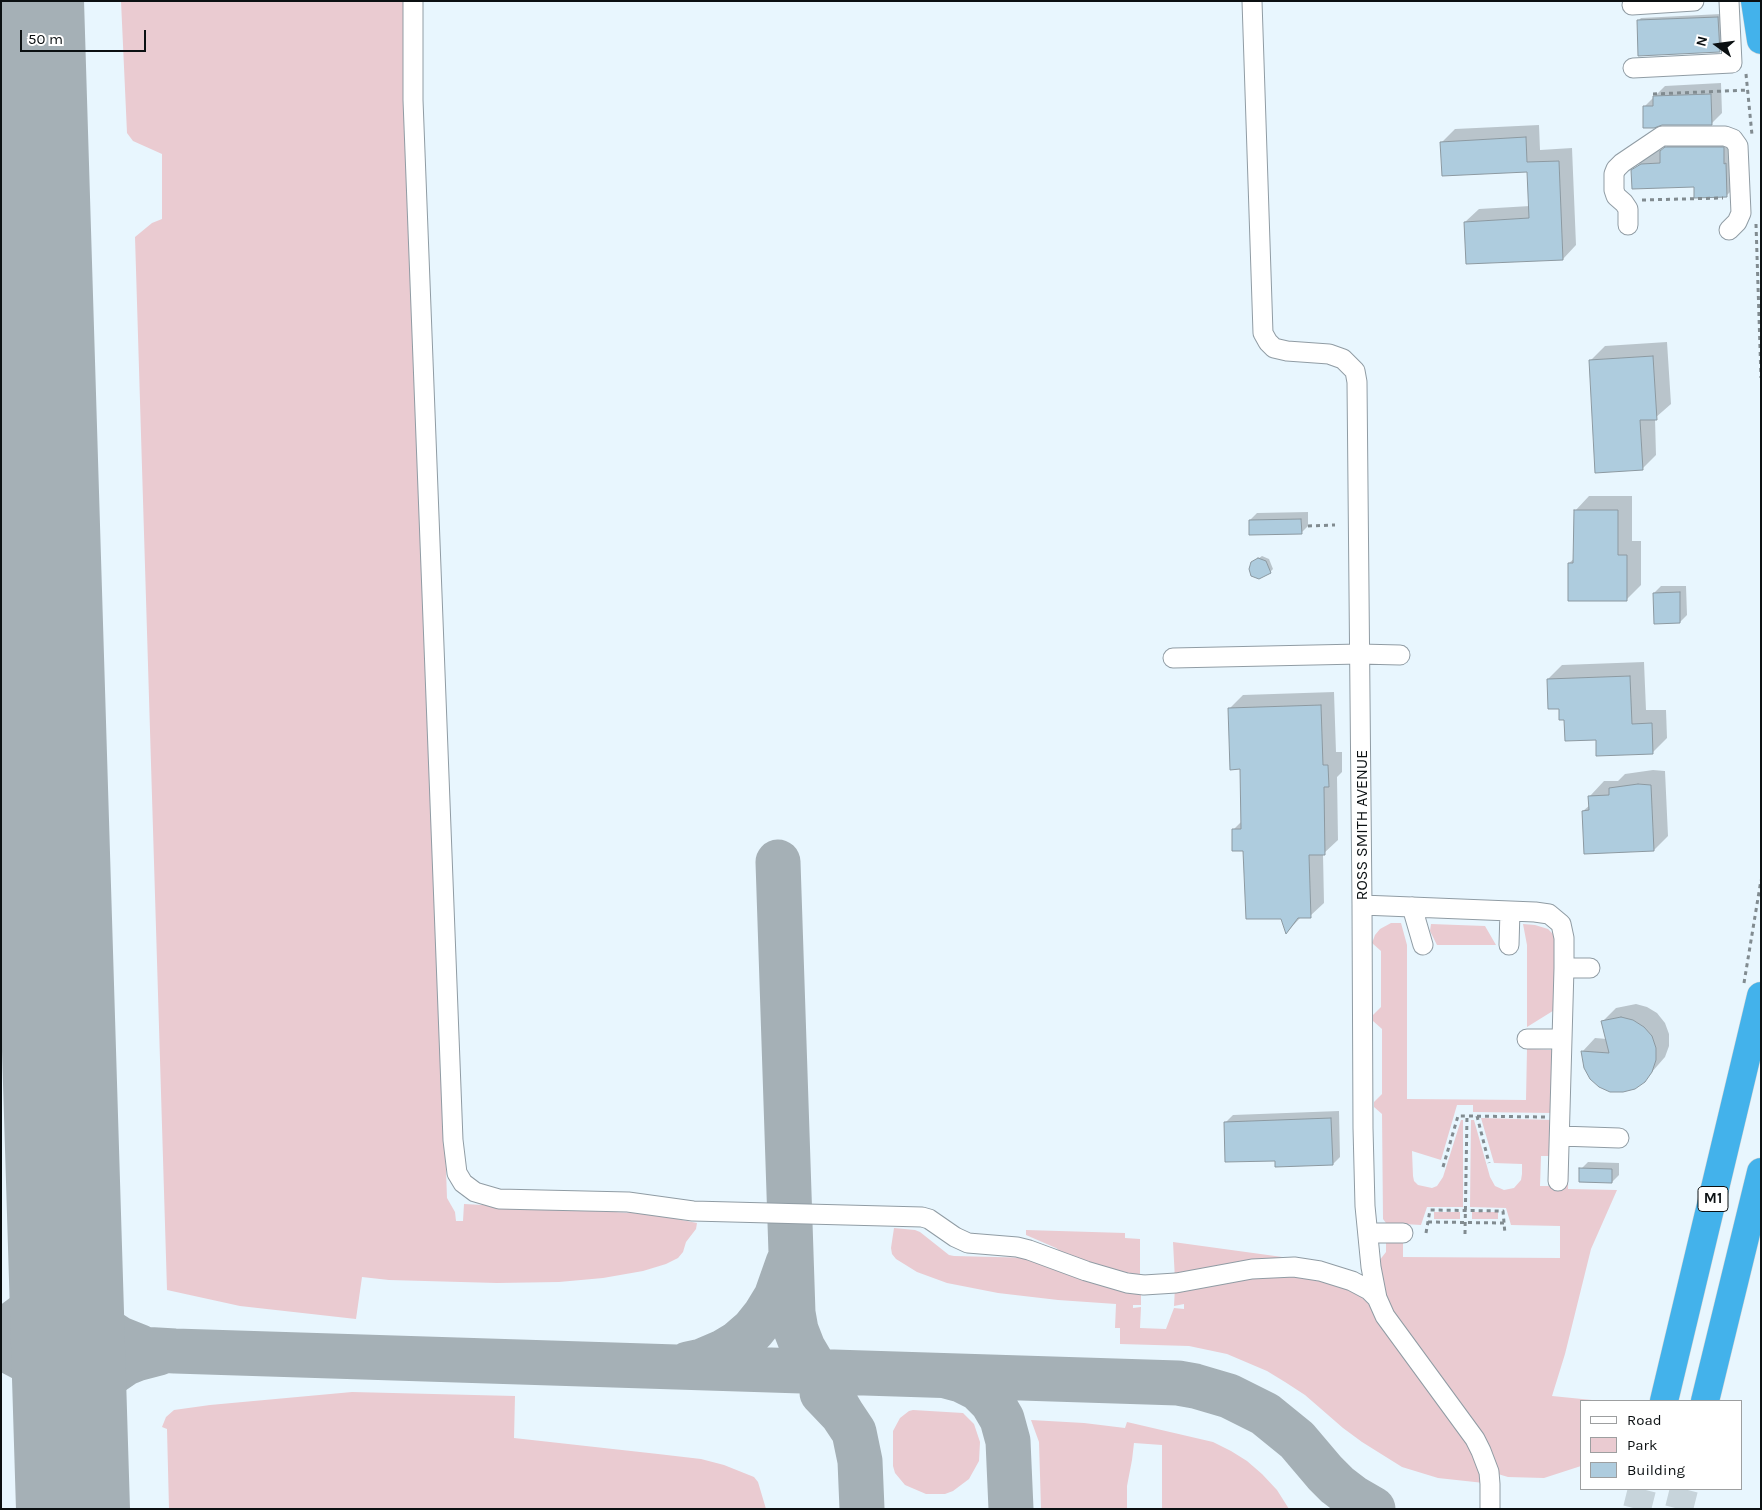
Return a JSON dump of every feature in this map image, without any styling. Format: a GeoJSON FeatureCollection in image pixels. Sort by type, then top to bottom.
{"type":"FeatureCollection","features":[{"type":"Feature","properties":{"kind":"highway"},"geometry":{"type":"LineString","coordinates":[[1755,1],[1761,40]]}},
{"type":"Feature","properties":{"kind":"highway","name":"M1"},"geometry":{"type":"LineString","coordinates":[[1664,1400],[1761,996]]}},
{"type":"Feature","properties":{"kind":"highway","name":"M1"},"geometry":{"type":"LineString","coordinates":[[1705,1400],[1761,1172]]}},
{"type":"Feature","properties":{"kind":"lane"},"geometry":{"type":"LineString","coordinates":[[414,1],[413,100],[452,1140],[457,1173],[463,1183],[475,1192],[499,1199],[628,1202],[693,1211],[922,1217],[929,1219],[955,1237],[974,1245],[1017,1247],[1086,1271],[1127,1283],[1144,1285],[1176,1284],[1252,1268],[1294,1267],[1352,1281],[1369,1290],[1377,1298],[1385,1316],[1475,1439],[1489,1472],[1490,1509]]}},
{"type":"Feature","properties":{"kind":"lane","name":"ROSS SMITH AVENUE"},"geometry":{"type":"LineString","coordinates":[[1252,1],[1264,332],[1268,342],[1274,348],[1287,351],[1329,354],[1343,359],[1355,371],[1357,382],[1363,1128],[1365,1206],[1371,1267],[1377,1298]]}},
{"type":"Feature","properties":{"kind":"lane"},"geometry":{"type":"LineString","coordinates":[[1632,5],[1694,1]]}},
{"type":"Feature","properties":{"kind":"lane"},"geometry":{"type":"LineString","coordinates":[[1633,68],[1732,63],[1729,1]]}},
{"type":"Feature","properties":{"kind":"lane"},"geometry":{"type":"LineString","coordinates":[[1631,211],[1616,196],[1614,190],[1614,174],[1616,169],[1625,161],[1662,136],[1725,136],[1733,139],[1738,146],[1741,213],[1737,222],[1729,230]]}},
{"type":"Feature","properties":{"kind":"lane"},"geometry":{"type":"LineString","coordinates":[[1173,658],[1360,654],[1400,655]]}},
{"type":"Feature","properties":{"kind":"lane"},"geometry":{"type":"LineString","coordinates":[[1362,906],[1535,912],[1549,914],[1561,924],[1564,938],[1564,968],[1558,1181]]}},
{"type":"Feature","properties":{"kind":"lane"},"geometry":{"type":"LineString","coordinates":[[1412,907],[1423,945]]}},
{"type":"Feature","properties":{"kind":"lane"},"geometry":{"type":"LineString","coordinates":[[1510,911],[1510,945]]}},
{"type":"Feature","properties":{"kind":"lane"},"geometry":{"type":"LineString","coordinates":[[1564,968],[1590,968]]}},
{"type":"Feature","properties":{"kind":"lane"},"geometry":{"type":"LineString","coordinates":[[1527,1039],[1562,1039]]}},
{"type":"Feature","properties":{"kind":"lane"},"geometry":{"type":"LineString","coordinates":[[1560,1136],[1619,1138]]}},
{"type":"Feature","properties":{"kind":"lane"},"geometry":{"type":"LineString","coordinates":[[1368,1233],[1403,1233]]}},
{"type":"Feature","properties":{"kind":"path"},"geometry":{"type":"LineString","coordinates":[[1653,94],[1748,90]]}},
{"type":"Feature","properties":{"kind":"path"},"geometry":{"type":"LineString","coordinates":[[1631,211],[1729,198]]}},
{"type":"Feature","properties":{"kind":"path"},"geometry":{"type":"LineString","coordinates":[[1308,526],[1335,525]]}},
{"type":"Feature","properties":{"kind":"path"},"geometry":{"type":"LineString","coordinates":[[1443,1167],[1458,1116],[1560,1117]]}},
{"type":"Feature","properties":{"kind":"path"},"geometry":{"type":"LineString","coordinates":[[1465,1234],[1467,1116]]}},
{"type":"Feature","properties":{"kind":"path"},"geometry":{"type":"LineString","coordinates":[[1477,1116],[1489,1163]]}},
{"type":"Feature","properties":{"kind":"path"},"geometry":{"type":"LineString","coordinates":[[1426,1233],[1430,1210],[1466,1210],[1503,1211],[1505,1234]]}},
{"type":"Feature","properties":{"kind":"path"},"geometry":{"type":"LineString","coordinates":[[1428,1222],[1504,1223]]}},
{"type":"Feature","properties":{"kind":"green space"},"geometry":{"type":"Polygon","coordinates":[[[121,1],[406,1],[447,1198],[455,1212],[456,1221],[463,1221],[464,1204],[652,1214],[697,1223],[696,1229],[686,1242],[683,1252],[678,1258],[666,1264],[643,1271],[603,1278],[559,1282],[497,1283],[389,1280],[362,1277],[356,1319],[240,1306],[167,1290],[135,237],[152,223],[162,219],[162,154],[133,141],[127,133],[121,1]]]}},
{"type":"Feature","properties":{"kind":"green space"},"geometry":{"type":"Polygon","coordinates":[[[1391,923],[1401,923],[1407,945],[1407,1099],[1526,1100],[1527,1049],[1555,1050],[1554,1113],[1473,1112],[1473,1105],[1457,1105],[1441,1160],[1412,1151],[1414,1181],[1418,1185],[1432,1188],[1437,1186],[1443,1177],[1461,1120],[1463,1120],[1463,1207],[1427,1207],[1421,1225],[1386,1223],[1383,1219],[1382,1114],[1374,1107],[1374,1102],[1382,1094],[1382,1029],[1373,1021],[1373,1015],[1381,1007],[1381,951],[1372,943],[1380,929],[1391,923]]]}},
{"type":"Feature","properties":{"kind":"green space"},"geometry":{"type":"Polygon","coordinates":[[[1431,924],[1485,926],[1496,945],[1437,945],[1430,931],[1431,924]]]}},
{"type":"Feature","properties":{"kind":"green space"},"geometry":{"type":"Polygon","coordinates":[[[1523,924],[1548,929],[1554,935],[1557,943],[1556,1009],[1527,1027],[1527,945],[1523,924]]]}},
{"type":"Feature","properties":{"kind":"green space"},"geometry":{"type":"Polygon","coordinates":[[[1481,1118],[1553,1120],[1553,1156],[1541,1156],[1540,1186],[1564,1186],[1566,1148],[1569,1147],[1568,1189],[1617,1190],[1591,1249],[1565,1354],[1552,1396],[1592,1400],[1580,1400],[1580,1466],[1544,1478],[1508,1477],[1498,1474],[1395,1319],[1386,1297],[1379,1261],[1386,1252],[1386,1241],[1403,1241],[1403,1257],[1560,1258],[1560,1226],[1511,1225],[1506,1208],[1470,1207],[1471,1120],[1474,1120],[1490,1177],[1495,1186],[1504,1190],[1514,1188],[1521,1180],[1522,1164],[1494,1163],[1481,1118]]]}},
{"type":"Feature","properties":{"kind":"green space"},"geometry":{"type":"Polygon","coordinates":[[[1434,1212],[1460,1212],[1460,1219],[1434,1219],[1434,1212]]]}},
{"type":"Feature","properties":{"kind":"green space"},"geometry":{"type":"Polygon","coordinates":[[[1472,1212],[1498,1212],[1498,1219],[1472,1219],[1472,1212]]]}},
{"type":"Feature","properties":{"kind":"green space"},"geometry":{"type":"Polygon","coordinates":[[[894,1228],[920,1232],[949,1255],[1036,1258],[1141,1288],[1141,1305],[1133,1305],[1133,1308],[1141,1307],[1140,1328],[1166,1329],[1174,1308],[1184,1309],[1184,1304],[1174,1306],[1175,1287],[1298,1271],[1354,1290],[1374,1309],[1465,1433],[1484,1483],[1438,1478],[1402,1467],[1362,1442],[1305,1395],[1285,1382],[1267,1371],[1227,1354],[1189,1346],[1120,1344],[1120,1328],[1115,1328],[1116,1304],[998,1293],[947,1283],[917,1272],[896,1259],[892,1254],[894,1228]]]}},
{"type":"Feature","properties":{"kind":"green space"},"geometry":{"type":"Polygon","coordinates":[[[1026,1230],[1125,1233],[1125,1238],[1140,1239],[1140,1278],[1059,1254],[1060,1251],[1056,1248],[1026,1235],[1026,1230]]]}},
{"type":"Feature","properties":{"kind":"green space"},"geometry":{"type":"Polygon","coordinates":[[[1173,1242],[1326,1263],[1319,1268],[1175,1280],[1173,1242]]]}},
{"type":"Feature","properties":{"kind":"green space"},"geometry":{"type":"Polygon","coordinates":[[[352,1392],[515,1396],[514,1438],[701,1459],[724,1465],[754,1477],[758,1482],[766,1509],[169,1509],[167,1429],[162,1427],[166,1417],[174,1410],[352,1392]]]}},
{"type":"Feature","properties":{"kind":"green space"},"geometry":{"type":"Polygon","coordinates":[[[913,1410],[963,1413],[974,1424],[980,1442],[979,1461],[969,1479],[953,1491],[945,1494],[926,1494],[905,1485],[895,1473],[893,1466],[893,1431],[900,1418],[913,1410]]]}},
{"type":"Feature","properties":{"kind":"green space"},"geometry":{"type":"Polygon","coordinates":[[[1031,1420],[1084,1423],[1125,1428],[1127,1422],[1213,1442],[1247,1461],[1262,1474],[1277,1490],[1289,1509],[1162,1509],[1162,1445],[1134,1443],[1127,1486],[1127,1509],[1041,1509],[1039,1442],[1031,1420]]]}},
{"type":"Feature","properties":{"kind":"building"},"geometry":{"type":"Polygon","coordinates":[[[1718,17],[1720,52],[1638,56],[1637,20],[1718,17]]]}},
{"type":"Feature","properties":{"kind":"building"},"geometry":{"type":"Polygon","coordinates":[[[1711,94],[1712,125],[1662,125],[1654,128],[1643,128],[1643,106],[1653,106],[1653,96],[1711,94]]]}},
{"type":"Feature","properties":{"kind":"building"},"geometry":{"type":"Polygon","coordinates":[[[1526,137],[1527,162],[1559,161],[1563,260],[1466,264],[1464,222],[1529,218],[1527,172],[1442,176],[1440,142],[1526,137]]]}},
{"type":"Feature","properties":{"kind":"building"},"geometry":{"type":"Polygon","coordinates":[[[1665,147],[1724,147],[1727,197],[1694,198],[1694,187],[1632,189],[1631,170],[1641,164],[1660,163],[1660,151],[1665,147]]]}},
{"type":"Feature","properties":{"kind":"building"},"geometry":{"type":"Polygon","coordinates":[[[1653,356],[1657,420],[1640,420],[1643,470],[1595,473],[1589,360],[1653,356]]]}},
{"type":"Feature","properties":{"kind":"building"},"geometry":{"type":"Polygon","coordinates":[[[1574,510],[1618,510],[1618,555],[1627,555],[1627,601],[1568,601],[1568,563],[1573,563],[1574,510]]]}},
{"type":"Feature","properties":{"kind":"building"},"geometry":{"type":"Polygon","coordinates":[[[1301,519],[1302,534],[1249,535],[1249,520],[1301,519]]]}},
{"type":"Feature","properties":{"kind":"building"},"geometry":{"type":"Polygon","coordinates":[[[1258,558],[1266,561],[1271,573],[1259,579],[1251,576],[1249,569],[1251,562],[1258,558]]]}},
{"type":"Feature","properties":{"kind":"building"},"geometry":{"type":"Polygon","coordinates":[[[1680,592],[1680,623],[1654,624],[1653,593],[1680,592]]]}},
{"type":"Feature","properties":{"kind":"building"},"geometry":{"type":"Polygon","coordinates":[[[1630,676],[1632,724],[1652,723],[1653,754],[1596,756],[1596,740],[1565,741],[1564,720],[1559,720],[1559,709],[1548,709],[1547,679],[1630,676]]]}},
{"type":"Feature","properties":{"kind":"building"},"geometry":{"type":"Polygon","coordinates":[[[1321,705],[1323,765],[1328,765],[1329,787],[1324,787],[1325,855],[1309,855],[1311,918],[1298,918],[1286,934],[1281,919],[1246,919],[1243,851],[1232,851],[1232,829],[1241,829],[1240,769],[1230,770],[1228,708],[1321,705]]]}},
{"type":"Feature","properties":{"kind":"building"},"geometry":{"type":"Polygon","coordinates":[[[1638,784],[1651,785],[1654,851],[1584,854],[1582,811],[1589,810],[1588,796],[1609,795],[1609,788],[1638,784]]]}},
{"type":"Feature","properties":{"kind":"building"},"geometry":{"type":"Polygon","coordinates":[[[1621,1017],[1633,1020],[1644,1027],[1652,1036],[1656,1048],[1656,1060],[1652,1072],[1645,1082],[1635,1089],[1623,1092],[1610,1092],[1599,1087],[1590,1079],[1584,1068],[1581,1051],[1609,1053],[1601,1021],[1621,1017]]]}},
{"type":"Feature","properties":{"kind":"building"},"geometry":{"type":"Polygon","coordinates":[[[1331,1118],[1333,1165],[1275,1167],[1275,1161],[1225,1162],[1224,1122],[1331,1118]]]}},
{"type":"Feature","properties":{"kind":"building"},"geometry":{"type":"Polygon","coordinates":[[[1579,1168],[1612,1169],[1612,1183],[1579,1182],[1579,1168]]]}},
{"type":"Feature","properties":{"kind":"taxiway"},"geometry":{"type":"LineString","coordinates":[[1,156],[12,140],[24,112],[28,89],[26,37]]}},
{"type":"Feature","properties":{"kind":"taxiway"},"geometry":{"type":"LineString","coordinates":[[1,220],[14,233],[20,243],[26,255],[33,279],[37,399]]}},
{"type":"Feature","properties":{"kind":"taxiway"},"geometry":{"type":"LineString","coordinates":[[778,862],[793,1313],[796,1330],[803,1348],[842,1414]]}},
{"type":"Feature","properties":{"kind":"taxiway"},"geometry":{"type":"LineString","coordinates":[[64,1141],[68,1267],[71,1285],[87,1313],[100,1326],[120,1339],[140,1347]]}},
{"type":"Feature","properties":{"kind":"taxiway"},"geometry":{"type":"LineString","coordinates":[[1,1330],[30,1311],[46,1292],[57,1269],[60,1258],[61,1239]]}},
{"type":"Feature","properties":{"kind":"taxiway"},"geometry":{"type":"LineString","coordinates":[[688,1364],[702,1361],[723,1352],[738,1343],[753,1330],[776,1297],[788,1263]]}},
{"type":"Feature","properties":{"kind":"taxiway"},"geometry":{"type":"LineString","coordinates":[[1,1341],[175,1351],[1178,1383],[1229,1396],[1265,1414],[1297,1440],[1337,1485],[1373,1509]]}},
{"type":"Feature","properties":{"kind":"taxiway"},"geometry":{"type":"LineString","coordinates":[[1,1347],[28,1361],[46,1379],[54,1391],[65,1416],[68,1451]]}},
{"type":"Feature","properties":{"kind":"taxiway"},"geometry":{"type":"LineString","coordinates":[[74,1484],[73,1434],[80,1412],[90,1395],[107,1376],[126,1363],[159,1353]]}},
{"type":"Feature","properties":{"kind":"taxiway"},"geometry":{"type":"LineString","coordinates":[[946,1376],[961,1380],[979,1389],[992,1402],[1002,1419],[1008,1441],[1011,1509]]}},
{"type":"Feature","properties":{"kind":"taxiway"},"geometry":{"type":"LineString","coordinates":[[822,1393],[842,1414],[854,1432],[860,1461],[862,1509]]}},
{"type":"Feature","properties":{"kind":"runway"},"geometry":{"type":"LineString","coordinates":[[27,1],[73,1509]]}},
{"type":"Feature","properties":{"kind":"tunnel"},"geometry":{"type":"LineString","coordinates":[[1637,1509],[1642,1490]]}},
{"type":"Feature","properties":{"kind":"tunnel"},"geometry":{"type":"LineString","coordinates":[[1679,1509],[1684,1490]]}}]}
